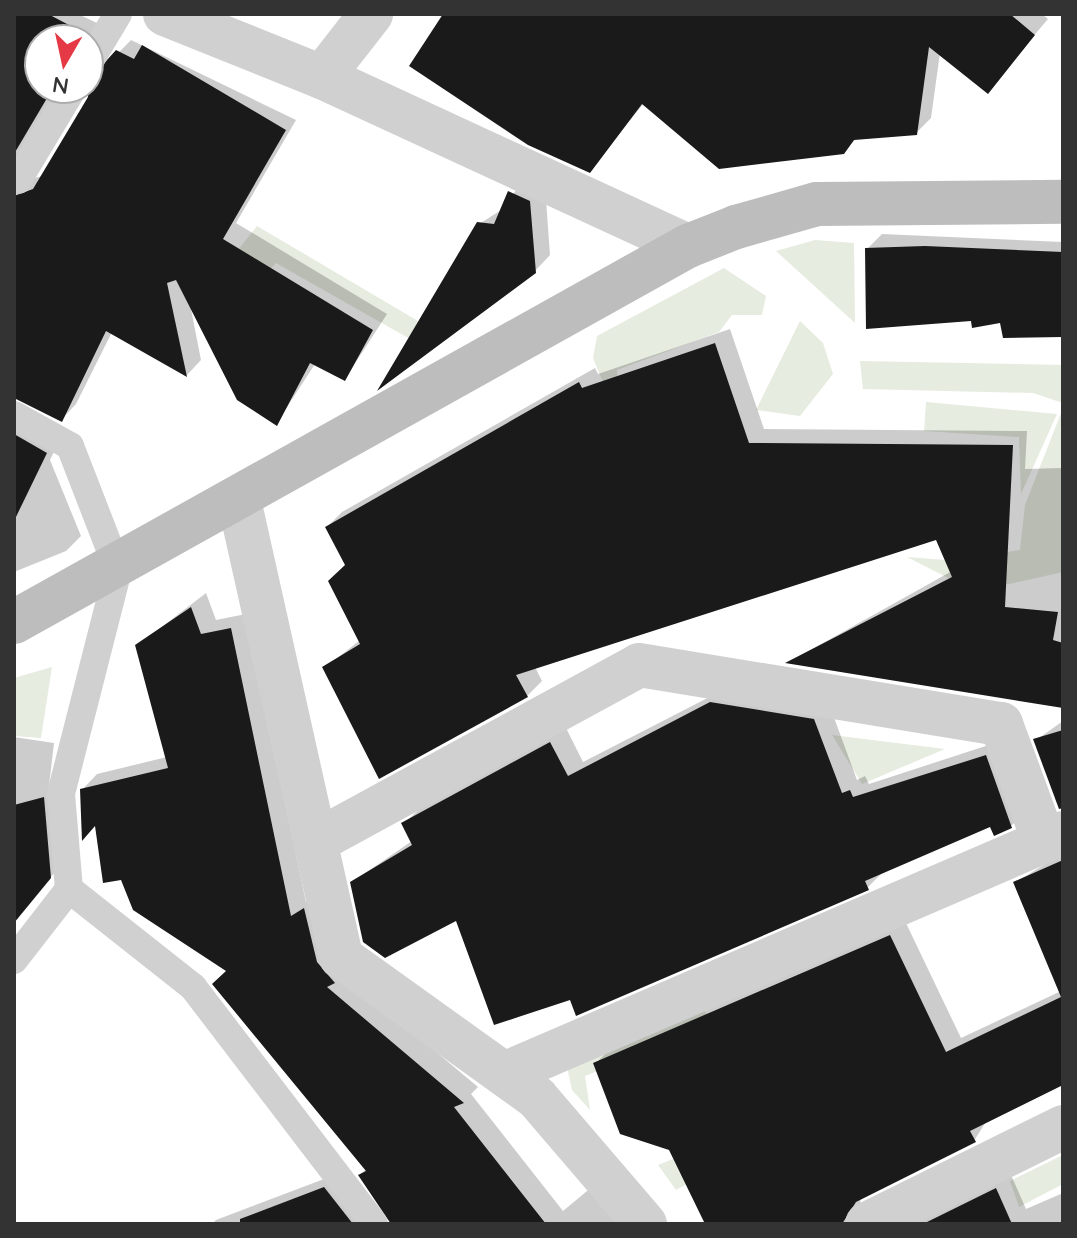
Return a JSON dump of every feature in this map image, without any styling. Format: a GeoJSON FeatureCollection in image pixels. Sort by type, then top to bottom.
{"type":"FeatureCollection","features":[{"type":"Feature","properties":{"kind":"street"},"geometry":{"type":"LineString","coordinates":[[165,14],[322,77],[688,246]]}},
{"type":"Feature","properties":{"kind":"street"},"geometry":{"type":"LineString","coordinates":[[322,77],[371,14]]}},
{"type":"Feature","properties":{"kind":"street"},"geometry":{"type":"LineString","coordinates":[[14,622],[118,570],[688,246],[817,204],[1063,202]]}},
{"type":"Feature","properties":{"kind":"street"},"geometry":{"type":"LineString","coordinates":[[239,500],[341,957],[537,1098],[645,1224]]}},
{"type":"Feature","properties":{"kind":"street"},"geometry":{"type":"LineString","coordinates":[[315,842],[639,665],[1001,724],[1054,837],[504,1074]]}},
{"type":"Feature","properties":{"kind":"street"},"geometry":{"type":"LineString","coordinates":[[867,1224],[1063,1127]]}},
{"type":"Feature","properties":{"kind":"lane"},"geometry":{"type":"LineString","coordinates":[[104,37],[118,14]]}},
{"type":"Feature","properties":{"kind":"lane"},"geometry":{"type":"LineString","coordinates":[[18,180],[63,104]]}},
{"type":"Feature","properties":{"kind":"lane"},"geometry":{"type":"LineString","coordinates":[[14,415],[70,446],[118,570],[61,794],[69,889],[14,960]]}},
{"type":"Feature","properties":{"kind":"lane"},"geometry":{"type":"LineString","coordinates":[[69,889],[193,987],[374,1224]]}},
{"type":"Feature","properties":{"kind":"shaded area"},"geometry":{"type":"Polygon","coordinates":[[[257,226],[418,321],[410,339],[276,263],[262,278],[231,259],[257,226]]]}},
{"type":"Feature","properties":{"kind":"shaded area"},"geometry":{"type":"Polygon","coordinates":[[[815,240],[854,243],[855,323],[776,251],[815,240]]]}},
{"type":"Feature","properties":{"kind":"shaded area"},"geometry":{"type":"Polygon","coordinates":[[[724,268],[766,296],[762,315],[732,315],[719,332],[617,370],[618,392],[608,394],[593,358],[597,336],[724,268]]]}},
{"type":"Feature","properties":{"kind":"shaded area"},"geometry":{"type":"Polygon","coordinates":[[[800,321],[823,343],[833,374],[800,416],[756,410],[800,321]]]}},
{"type":"Feature","properties":{"kind":"shaded area"},"geometry":{"type":"Polygon","coordinates":[[[860,361],[1063,365],[1063,403],[1033,393],[863,389],[860,361]]]}},
{"type":"Feature","properties":{"kind":"shaded area"},"geometry":{"type":"Polygon","coordinates":[[[926,402],[1057,414],[1021,494],[1019,437],[924,431],[926,402]]]}},
{"type":"Feature","properties":{"kind":"shaded area"},"geometry":{"type":"Polygon","coordinates":[[[1063,408],[1063,572],[1009,584],[954,581],[907,557],[958,561],[1020,550],[1025,505],[1063,408]]]}},
{"type":"Feature","properties":{"kind":"shaded area"},"geometry":{"type":"Polygon","coordinates":[[[52,667],[41,738],[14,736],[14,678],[52,667]]]}},
{"type":"Feature","properties":{"kind":"shaded area"},"geometry":{"type":"Polygon","coordinates":[[[832,735],[945,749],[862,784],[832,735]]]}},
{"type":"Feature","properties":{"kind":"shaded area"},"geometry":{"type":"Polygon","coordinates":[[[704,1011],[718,1024],[585,1076],[590,1110],[572,1090],[566,1062],[704,1011]]]}},
{"type":"Feature","properties":{"kind":"shaded area"},"geometry":{"type":"Polygon","coordinates":[[[729,1136],[741,1154],[676,1190],[658,1165],[729,1136]]]}},
{"type":"Feature","properties":{"kind":"shaded area"},"geometry":{"type":"Polygon","coordinates":[[[1063,1155],[1063,1184],[1019,1207],[1010,1181],[1063,1155]]]}},
{"type":"Feature","properties":{"kind":"building"},"geometry":{"type":"Polygon","coordinates":[[[14,14],[48,14],[67,24],[24,24],[24,104],[44,104],[14,154],[14,14]]]}},
{"type":"Feature","properties":{"kind":"building"},"geometry":{"type":"Polygon","coordinates":[[[443,14],[1010,14],[1035,35],[988,94],[929,47],[917,135],[854,140],[844,154],[719,169],[642,104],[590,173],[528,145],[409,66],[443,14]]]}},
{"type":"Feature","properties":{"kind":"building"},"geometry":{"type":"Polygon","coordinates":[[[142,45],[286,130],[223,239],[373,330],[345,381],[310,363],[277,426],[237,400],[176,280],[167,283],[187,377],[106,331],[62,422],[14,398],[14,196],[33,189],[84,104],[104,104],[104,63],[116,50],[134,59],[142,45]]]}},
{"type":"Feature","properties":{"kind":"building"},"geometry":{"type":"Polygon","coordinates":[[[508,191],[530,201],[536,273],[377,391],[477,222],[494,224],[508,191]]]}},
{"type":"Feature","properties":{"kind":"building"},"geometry":{"type":"Polygon","coordinates":[[[925,246],[1063,252],[1063,337],[1003,338],[1000,323],[972,328],[971,321],[866,329],[865,248],[925,246]]]}},
{"type":"Feature","properties":{"kind":"building"},"geometry":{"type":"Polygon","coordinates":[[[715,343],[749,443],[1013,445],[1005,607],[1058,612],[1053,640],[1063,643],[1063,708],[785,663],[952,577],[936,540],[516,675],[528,697],[379,779],[322,667],[360,644],[328,581],[345,565],[325,527],[579,382],[582,388],[715,343]]]}},
{"type":"Feature","properties":{"kind":"building"},"geometry":{"type":"Polygon","coordinates":[[[14,434],[47,453],[14,521],[14,434]]]}},
{"type":"Feature","properties":{"kind":"building"},"geometry":{"type":"Polygon","coordinates":[[[191,607],[201,634],[231,628],[291,916],[304,908],[317,962],[335,983],[327,987],[464,1103],[454,1107],[546,1224],[391,1224],[358,1175],[366,1171],[212,984],[226,971],[133,910],[121,880],[103,883],[95,826],[82,841],[80,789],[168,768],[135,645],[191,607]]]}},
{"type":"Feature","properties":{"kind":"building"},"geometry":{"type":"Polygon","coordinates":[[[710,702],[814,719],[842,793],[850,790],[853,797],[986,755],[1012,828],[994,836],[990,827],[865,881],[869,890],[576,1016],[570,1000],[494,1025],[456,921],[385,958],[363,942],[350,882],[412,845],[401,823],[550,742],[568,776],[710,702]]]}},
{"type":"Feature","properties":{"kind":"building"},"geometry":{"type":"Polygon","coordinates":[[[1063,730],[1063,808],[1059,809],[1033,739],[1063,730]]]}},
{"type":"Feature","properties":{"kind":"building"},"geometry":{"type":"Polygon","coordinates":[[[44,797],[51,878],[14,923],[14,805],[44,797]]]}},
{"type":"Feature","properties":{"kind":"building"},"geometry":{"type":"Polygon","coordinates":[[[1063,860],[1063,1085],[970,1131],[976,1142],[856,1202],[842,1224],[705,1224],[669,1150],[620,1134],[593,1063],[890,935],[946,1052],[1061,997],[1013,882],[1063,860]]]}},
{"type":"Feature","properties":{"kind":"building"},"geometry":{"type":"Polygon","coordinates":[[[324,1187],[353,1224],[240,1224],[240,1219],[324,1187]]]}},
{"type":"Feature","properties":{"kind":"building"},"geometry":{"type":"Polygon","coordinates":[[[996,1188],[1012,1224],[923,1224],[996,1188]]]}}]}
